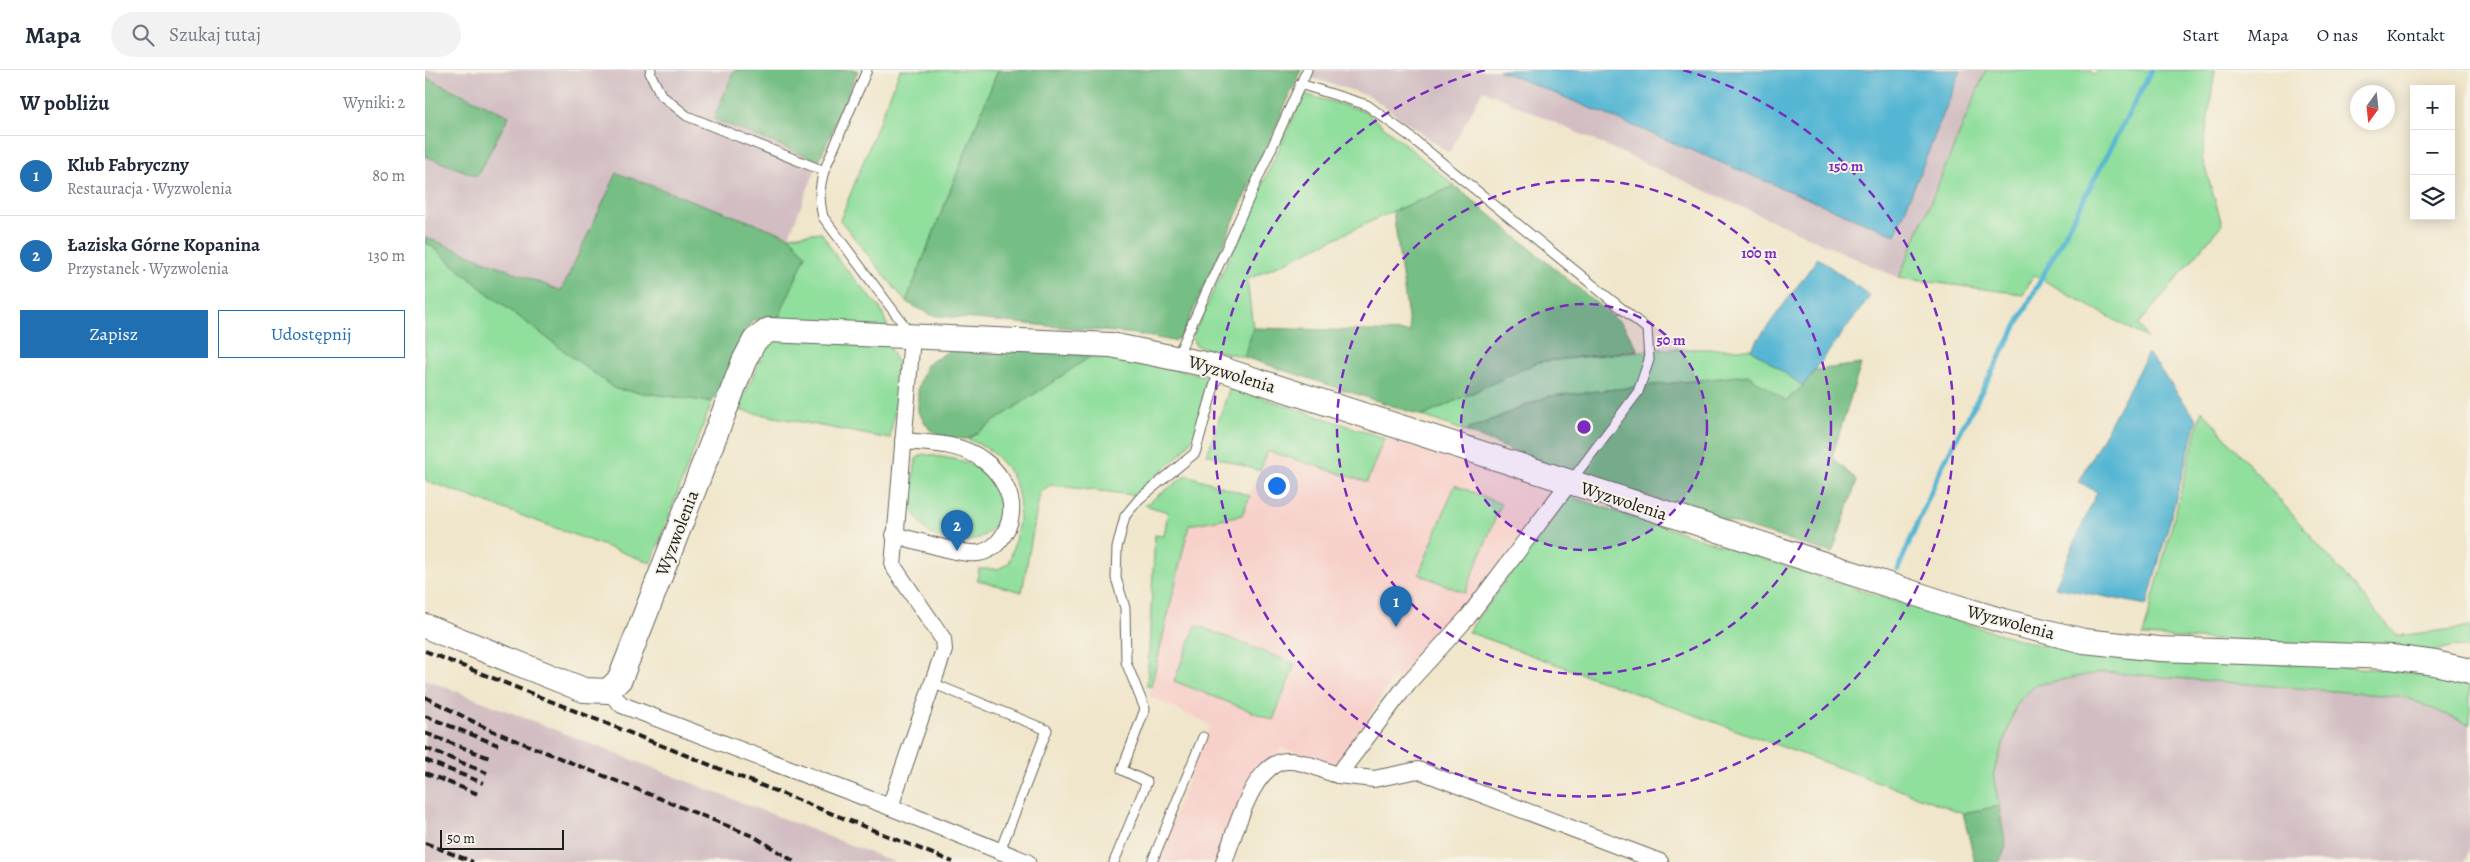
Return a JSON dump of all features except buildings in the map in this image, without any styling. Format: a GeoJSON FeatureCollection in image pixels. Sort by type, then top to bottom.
{"type":"FeatureCollection","features":[{"type":"Feature","properties":{"kind":"street","name":"Wyzwolenia"},"geometry":{"type":"LineString","coordinates":[[607,691],[620,679],[743,361],[755,340],[769,330],[912,337],[1040,340],[1111,345],[1177,357],[1995,619],[2083,641],[2159,649],[2391,657],[2435,663],[2470,671]]}},
{"type":"Feature","properties":{"kind":"street"},"geometry":{"type":"LineString","coordinates":[[890,807],[944,650],[943,639],[893,566],[894,535],[912,337]]}},
{"type":"Feature","properties":{"kind":"street"},"geometry":{"type":"LineString","coordinates":[[894,535],[977,554],[995,548],[1006,531],[1011,504],[1001,478],[983,459],[961,448],[903,441]]}},
{"type":"Feature","properties":{"kind":"street","name":"Wyzwolenia"},"geometry":{"type":"LineString","coordinates":[[1338,776],[1408,683],[1468,617],[1569,483]]}},
{"type":"Feature","properties":{"kind":"street"},"geometry":{"type":"LineString","coordinates":[[425,626],[584,690],[607,691],[622,705],[890,807],[1027,862]]}},
{"type":"Feature","properties":{"kind":"street"},"geometry":{"type":"LineString","coordinates":[[1224,862],[1250,793],[1257,781],[1274,764],[1291,760],[1338,776],[1374,779],[1418,770],[1660,862]]}},
{"type":"Feature","properties":{"kind":"lane"},"geometry":{"type":"LineString","coordinates":[[651,70],[650,73],[661,95],[687,116],[824,171]]}},
{"type":"Feature","properties":{"kind":"lane"},"geometry":{"type":"LineString","coordinates":[[867,70],[824,171],[819,186],[819,202],[823,217],[912,337]]}},
{"type":"Feature","properties":{"kind":"lane"},"geometry":{"type":"LineString","coordinates":[[1177,357],[1307,70]]}},
{"type":"Feature","properties":{"kind":"lane"},"geometry":{"type":"LineString","coordinates":[[1300,84],[1367,105],[1409,135],[1647,329],[1649,360],[1638,392],[1569,483]]}},
{"type":"Feature","properties":{"kind":"lane"},"geometry":{"type":"LineString","coordinates":[[1114,862],[1147,782],[1122,770],[1145,709],[1126,662],[1125,608],[1116,578],[1117,548],[1125,516],[1139,499],[1195,453],[1219,369]]}},
{"type":"Feature","properties":{"kind":"lane"},"geometry":{"type":"LineString","coordinates":[[933,683],[1047,730],[1000,851]]}},
{"type":"Feature","properties":{"kind":"lane"},"geometry":{"type":"LineString","coordinates":[[1152,862],[1203,737]]}},
{"type":"Feature","properties":{"kind":"shaded area"},"geometry":{"type":"Polygon","coordinates":[[[425,70],[734,70],[715,120],[819,161],[789,236],[617,173],[561,291],[425,237],[425,70]]]}},
{"type":"Feature","properties":{"kind":"shaded area"},"geometry":{"type":"Polygon","coordinates":[[[1314,70],[1986,70],[1899,278],[1483,90],[1449,153],[1370,96],[1312,78],[1314,70]]]}},
{"type":"Feature","properties":{"kind":"shaded area"},"geometry":{"type":"Polygon","coordinates":[[[1384,438],[1548,487],[1547,500],[1469,609],[1401,681],[1393,677],[1340,764],[1282,748],[1248,782],[1219,862],[1156,862],[1210,725],[1149,696],[1189,525],[1242,515],[1268,450],[1367,482],[1384,438]]]}},
{"type":"Feature","properties":{"kind":"shaded area"},"geometry":{"type":"Polygon","coordinates":[[[2102,672],[2406,697],[2470,725],[2470,849],[2464,862],[1999,862],[2006,847],[1993,775],[2017,702],[2036,685],[2102,672]]]}},
{"type":"Feature","properties":{"kind":"shaded area"},"geometry":{"type":"Polygon","coordinates":[[[425,679],[894,862],[425,862],[425,679]]]}},
{"type":"Feature","properties":{"kind":"green space"},"geometry":{"type":"Polygon","coordinates":[[[734,70],[858,70],[819,161],[714,119],[734,70]]]}},
{"type":"Feature","properties":{"kind":"green space"},"geometry":{"type":"Polygon","coordinates":[[[900,70],[998,70],[906,302],[840,220],[900,70]]]}},
{"type":"Feature","properties":{"kind":"green space"},"geometry":{"type":"Polygon","coordinates":[[[998,70],[1301,70],[1182,336],[1173,341],[1136,334],[931,315],[906,302],[998,70]]]}},
{"type":"Feature","properties":{"kind":"green space"},"geometry":{"type":"Polygon","coordinates":[[[1986,70],[2090,70],[2093,74],[2099,70],[2215,70],[2202,158],[2222,224],[2139,324],[2147,338],[2034,275],[2023,294],[1899,278],[1986,70]]]}},
{"type":"Feature","properties":{"kind":"green space"},"geometry":{"type":"Polygon","coordinates":[[[425,77],[509,116],[477,176],[425,156],[425,77]]]}},
{"type":"Feature","properties":{"kind":"green space"},"geometry":{"type":"Polygon","coordinates":[[[1304,94],[1365,111],[1455,186],[1393,211],[1247,280],[1253,328],[1244,357],[1196,346],[1192,338],[1304,94]]]}},
{"type":"Feature","properties":{"kind":"green space"},"geometry":{"type":"Polygon","coordinates":[[[617,173],[789,236],[806,255],[778,319],[752,320],[729,376],[712,402],[615,389],[486,292],[425,241],[425,237],[561,291],[617,173]]]}},
{"type":"Feature","properties":{"kind":"green space"},"geometry":{"type":"Polygon","coordinates":[[[1455,186],[1624,326],[1638,350],[1538,362],[1423,416],[1244,357],[1253,328],[1410,332],[1393,211],[1455,186]]]}},
{"type":"Feature","properties":{"kind":"green space"},"geometry":{"type":"Polygon","coordinates":[[[821,232],[839,261],[880,308],[887,325],[890,349],[897,362],[899,381],[890,439],[738,410],[806,255],[789,236],[821,232]]]}},
{"type":"Feature","properties":{"kind":"green space"},"geometry":{"type":"Polygon","coordinates":[[[425,241],[486,292],[615,389],[712,402],[651,563],[425,480],[425,241]]]}},
{"type":"Feature","properties":{"kind":"green space"},"geometry":{"type":"Polygon","coordinates":[[[1661,349],[1751,349],[1803,386],[1786,401],[1549,396],[1465,431],[1423,416],[1538,362],[1661,349]]]}},
{"type":"Feature","properties":{"kind":"green space"},"geometry":{"type":"Polygon","coordinates":[[[1038,350],[1091,356],[968,439],[945,438],[930,430],[918,412],[918,388],[926,365],[949,351],[1038,350]]]}},
{"type":"Feature","properties":{"kind":"green space"},"geometry":{"type":"Polygon","coordinates":[[[1091,356],[1138,362],[1206,376],[1198,430],[1182,453],[1134,495],[1050,485],[1040,492],[1022,592],[977,580],[979,569],[998,569],[1009,563],[1017,534],[1020,506],[1014,480],[1006,468],[990,450],[968,439],[1091,356]]]}},
{"type":"Feature","properties":{"kind":"green space"},"geometry":{"type":"Polygon","coordinates":[[[1861,364],[1832,456],[1857,481],[1832,553],[1555,468],[1465,431],[1549,396],[1748,375],[1786,401],[1803,386],[1815,370],[1861,364]]]}},
{"type":"Feature","properties":{"kind":"green space"},"geometry":{"type":"Polygon","coordinates":[[[1230,387],[1384,438],[1367,482],[1268,451],[1260,471],[1207,454],[1230,387]]]}},
{"type":"Feature","properties":{"kind":"green space"},"geometry":{"type":"Polygon","coordinates":[[[2202,410],[2397,636],[2470,627],[2470,649],[2455,646],[2431,652],[2143,636],[2202,410]]]}},
{"type":"Feature","properties":{"kind":"green space"},"geometry":{"type":"Polygon","coordinates":[[[923,454],[968,463],[976,467],[990,481],[999,498],[1000,507],[995,525],[988,533],[969,541],[948,541],[938,538],[922,525],[912,507],[911,496],[916,459],[923,454]]]}},
{"type":"Feature","properties":{"kind":"green space"},"geometry":{"type":"Polygon","coordinates":[[[1187,475],[1250,496],[1242,515],[1189,525],[1151,687],[1147,686],[1155,535],[1164,536],[1168,512],[1145,505],[1187,475]]]}},
{"type":"Feature","properties":{"kind":"green space"},"geometry":{"type":"Polygon","coordinates":[[[1455,485],[1501,504],[1465,593],[1419,574],[1455,485]]]}},
{"type":"Feature","properties":{"kind":"green space"},"geometry":{"type":"Polygon","coordinates":[[[1571,497],[1960,622],[2035,644],[2135,660],[2306,664],[2398,671],[2453,680],[2470,686],[2470,725],[2406,697],[2102,672],[2036,685],[2017,702],[1993,775],[1999,806],[1963,813],[1468,632],[1557,510],[1571,497]]]}},
{"type":"Feature","properties":{"kind":"green space"},"geometry":{"type":"Polygon","coordinates":[[[1196,625],[1295,664],[1273,720],[1174,681],[1196,625]]]}},
{"type":"Feature","properties":{"kind":"green space"},"geometry":{"type":"Polygon","coordinates":[[[1999,806],[2006,847],[1999,862],[1975,862],[1963,813],[1999,806]]]}},
{"type":"Feature","properties":{"kind":"water"},"geometry":{"type":"Polygon","coordinates":[[[1499,70],[1961,70],[1895,235],[1499,70]]]}},
{"type":"Feature","properties":{"kind":"water"},"geometry":{"type":"Polygon","coordinates":[[[1818,258],[1870,296],[1803,386],[1751,349],[1818,258]]]}},
{"type":"Feature","properties":{"kind":"water"},"geometry":{"type":"Polygon","coordinates":[[[2148,353],[2197,420],[2147,605],[2055,587],[2097,492],[2079,482],[2148,353]]]}},
{"type":"Feature","properties":{"kind":"waterway"},"geometry":{"type":"LineString","coordinates":[[1898,569],[1942,466],[2152,70]]}},
{"type":"Feature","properties":{"kind":"railway"},"geometry":{"type":"LineString","coordinates":[[425,651],[953,862]]}},
{"type":"Feature","properties":{"kind":"railway"},"geometry":{"type":"LineString","coordinates":[[425,697],[488,729],[755,837],[795,862]]}},
{"type":"Feature","properties":{"kind":"railway"},"geometry":{"type":"LineString","coordinates":[[425,716],[498,745]]}},
{"type":"Feature","properties":{"kind":"railway"},"geometry":{"type":"LineString","coordinates":[[425,733],[492,759]]}},
{"type":"Feature","properties":{"kind":"railway"},"geometry":{"type":"LineString","coordinates":[[425,748],[487,773]]}},
{"type":"Feature","properties":{"kind":"railway"},"geometry":{"type":"LineString","coordinates":[[425,760],[483,783]]}},
{"type":"Feature","properties":{"kind":"railway"},"geometry":{"type":"LineString","coordinates":[[425,773],[478,794]]}},
{"type":"Feature","properties":{"kind":"railway"},"geometry":{"type":"LineString","coordinates":[[425,843],[473,862]]}},
{"type":"Feature","properties":{"kind":"place","name":"Łaziska Górne Kopanina"},"geometry":{"type":"Point","coordinates":[957,551]}},
{"type":"Feature","properties":{"kind":"place","name":"Klub Fabryczny"},"geometry":{"type":"Point","coordinates":[1396,627]}}]}
